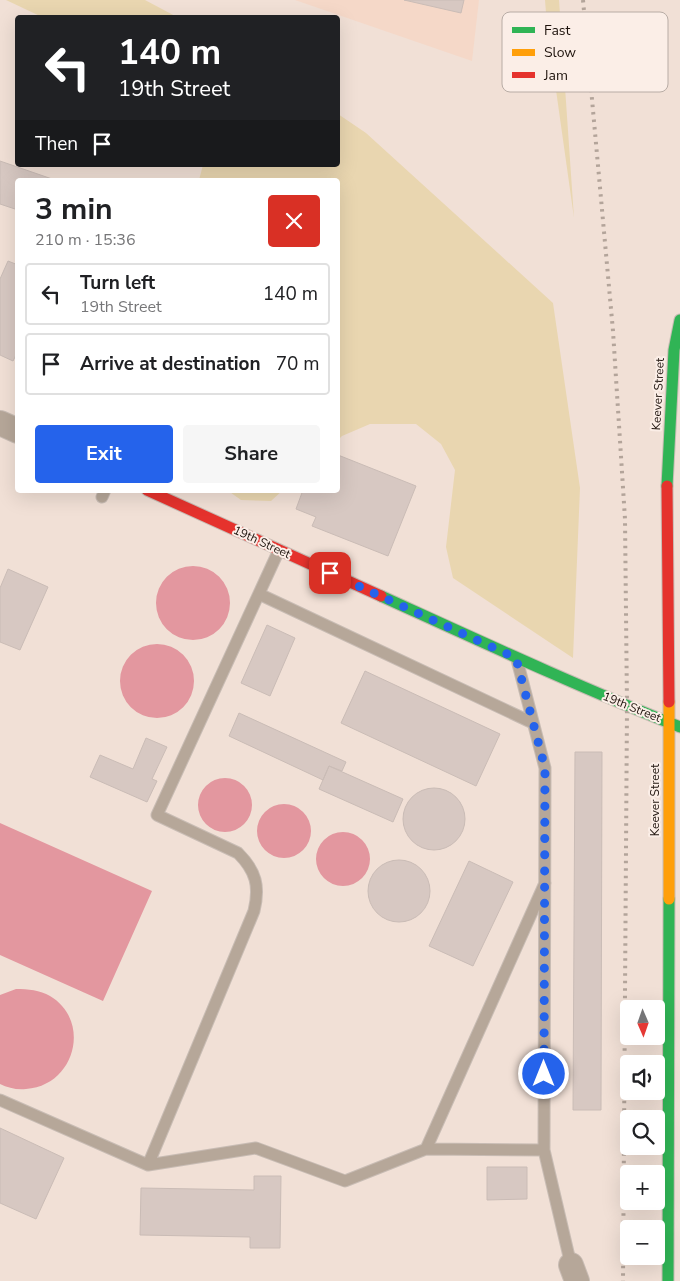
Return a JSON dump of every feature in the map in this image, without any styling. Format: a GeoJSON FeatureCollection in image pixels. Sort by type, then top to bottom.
{"type":"FeatureCollection","features":[{"type":"Feature","properties":{"kind":"street","name":"Keever Street"},"geometry":{"type":"LineString","coordinates":[[668,1281],[674,975],[674,350],[680,320]]}},
{"type":"Feature","properties":{"kind":"street"},"geometry":{"type":"LineString","coordinates":[[0,423],[15,430]]}},
{"type":"Feature","properties":{"kind":"street","name":"19th Street"},"geometry":{"type":"LineString","coordinates":[[154,493],[516,658],[627,706],[675,724]]}},
{"type":"Feature","properties":{"kind":"lane"},"geometry":{"type":"LineString","coordinates":[[148,1165],[254,911],[258,894],[254,876],[248,863],[238,853],[157,815],[279,550]]}},
{"type":"Feature","properties":{"kind":"lane"},"geometry":{"type":"LineString","coordinates":[[259,594],[533,722]]}},
{"type":"Feature","properties":{"kind":"lane"},"geometry":{"type":"LineString","coordinates":[[516,658],[545,768],[544,1150],[574,1273]]}},
{"type":"Feature","properties":{"kind":"lane"},"geometry":{"type":"LineString","coordinates":[[426,1148],[545,884]]}},
{"type":"Feature","properties":{"kind":"lane"},"geometry":{"type":"LineString","coordinates":[[0,1100],[148,1165],[256,1148],[345,1181],[426,1148],[544,1150]]}},
{"type":"Feature","properties":{"kind":"shaded area"},"geometry":{"type":"Polygon","coordinates":[[[6,0],[145,0],[173,15],[38,15],[6,0]]]}},
{"type":"Feature","properties":{"kind":"shaded area"},"geometry":{"type":"Polygon","coordinates":[[[295,0],[479,0],[472,61],[295,0]]]}},
{"type":"Feature","properties":{"kind":"shaded area"},"geometry":{"type":"Polygon","coordinates":[[[545,0],[559,0],[560,12],[546,12],[545,0]]]}},
{"type":"Feature","properties":{"kind":"shaded area"},"geometry":{"type":"Polygon","coordinates":[[[556,92],[565,92],[574,218],[556,92]]]}},
{"type":"Feature","properties":{"kind":"shaded area"},"geometry":{"type":"Polygon","coordinates":[[[340,115],[366,133],[553,303],[580,488],[573,658],[453,578],[446,547],[455,470],[441,444],[416,424],[370,424],[340,438],[340,178],[200,178],[202,167],[340,167],[340,115]]]}},
{"type":"Feature","properties":{"kind":"shaded area"},"geometry":{"type":"Polygon","coordinates":[[[231,493],[280,493],[271,501],[241,500],[231,493]]]}},
{"type":"Feature","properties":{"kind":"shaded area"},"geometry":{"type":"Polygon","coordinates":[[[193,566],[207,569],[219,577],[227,589],[230,603],[227,617],[219,629],[207,637],[193,640],[179,637],[167,629],[159,617],[156,603],[159,589],[167,577],[179,569],[193,566]]]}},
{"type":"Feature","properties":{"kind":"shaded area"},"geometry":{"type":"Polygon","coordinates":[[[157,644],[171,647],[183,655],[191,667],[194,681],[191,695],[183,707],[171,715],[157,718],[143,715],[131,707],[123,695],[120,681],[123,667],[131,655],[143,647],[157,644]]]}},
{"type":"Feature","properties":{"kind":"shaded area"},"geometry":{"type":"Polygon","coordinates":[[[220,778],[230,778],[240,782],[248,790],[252,805],[248,820],[240,828],[230,832],[220,832],[210,828],[202,820],[198,810],[198,800],[202,790],[210,782],[220,778]]]}},
{"type":"Feature","properties":{"kind":"shaded area"},"geometry":{"type":"Polygon","coordinates":[[[279,804],[289,804],[299,808],[307,816],[311,831],[307,846],[299,854],[289,858],[279,858],[269,854],[261,846],[257,836],[257,826],[261,816],[269,808],[279,804]]]}},
{"type":"Feature","properties":{"kind":"shaded area"},"geometry":{"type":"Polygon","coordinates":[[[0,823],[152,891],[103,1001],[0,955],[0,823]]]}},
{"type":"Feature","properties":{"kind":"shaded area"},"geometry":{"type":"Polygon","coordinates":[[[338,832],[348,832],[358,836],[366,844],[370,859],[366,874],[358,882],[348,886],[338,886],[328,882],[320,874],[316,864],[316,854],[320,844],[328,836],[338,832]]]}},
{"type":"Feature","properties":{"kind":"shaded area"},"geometry":{"type":"Polygon","coordinates":[[[16,989],[34,990],[50,996],[63,1007],[71,1021],[74,1036],[72,1051],[66,1065],[56,1077],[43,1085],[26,1089],[6,1087],[0,1084],[0,995],[16,989]]]}},
{"type":"Feature","properties":{"kind":"building"},"geometry":{"type":"Polygon","coordinates":[[[404,0],[464,0],[461,13],[404,0]]]}},
{"type":"Feature","properties":{"kind":"building"},"geometry":{"type":"Polygon","coordinates":[[[0,161],[49,178],[15,178],[15,209],[0,204],[0,161]]]}},
{"type":"Feature","properties":{"kind":"building"},"geometry":{"type":"Polygon","coordinates":[[[8,261],[15,264],[15,357],[13,361],[0,355],[0,279],[8,261]]]}},
{"type":"Feature","properties":{"kind":"building"},"geometry":{"type":"Polygon","coordinates":[[[340,456],[416,486],[388,556],[312,526],[316,517],[296,509],[302,493],[340,493],[340,456]]]}},
{"type":"Feature","properties":{"kind":"building"},"geometry":{"type":"Polygon","coordinates":[[[8,569],[48,587],[20,650],[0,642],[0,588],[8,569]]]}},
{"type":"Feature","properties":{"kind":"building"},"geometry":{"type":"Polygon","coordinates":[[[267,625],[295,638],[270,696],[241,683],[267,625]]]}},
{"type":"Feature","properties":{"kind":"building"},"geometry":{"type":"Polygon","coordinates":[[[365,671],[500,734],[476,786],[341,723],[365,671]]]}},
{"type":"Feature","properties":{"kind":"building"},"geometry":{"type":"Polygon","coordinates":[[[239,713],[346,762],[342,771],[329,766],[323,780],[229,736],[239,713]]]}},
{"type":"Feature","properties":{"kind":"building"},"geometry":{"type":"Polygon","coordinates":[[[146,738],[167,747],[152,779],[157,781],[147,802],[90,777],[100,755],[133,769],[146,738]]]}},
{"type":"Feature","properties":{"kind":"building"},"geometry":{"type":"Polygon","coordinates":[[[575,752],[602,752],[601,1110],[573,1110],[575,752]]]}},
{"type":"Feature","properties":{"kind":"building"},"geometry":{"type":"Polygon","coordinates":[[[329,766],[403,799],[393,822],[319,789],[329,766]]]}},
{"type":"Feature","properties":{"kind":"building"},"geometry":{"type":"Polygon","coordinates":[[[434,788],[446,791],[456,797],[462,807],[465,819],[462,831],[456,841],[446,847],[434,850],[422,847],[412,841],[406,831],[403,819],[406,807],[412,797],[422,791],[434,788]]]}},
{"type":"Feature","properties":{"kind":"building"},"geometry":{"type":"Polygon","coordinates":[[[399,860],[411,863],[421,869],[427,879],[430,891],[427,903],[421,913],[411,919],[399,922],[387,919],[377,913],[371,903],[368,891],[371,879],[377,869],[387,863],[399,860]]]}},
{"type":"Feature","properties":{"kind":"building"},"geometry":{"type":"Polygon","coordinates":[[[469,861],[513,882],[473,966],[429,946],[469,861]]]}},
{"type":"Feature","properties":{"kind":"building"},"geometry":{"type":"Polygon","coordinates":[[[0,1128],[64,1158],[36,1219],[0,1203],[0,1128]]]}},
{"type":"Feature","properties":{"kind":"building"},"geometry":{"type":"Polygon","coordinates":[[[487,1167],[527,1167],[527,1199],[487,1200],[487,1167]]]}},
{"type":"Feature","properties":{"kind":"building"},"geometry":{"type":"Polygon","coordinates":[[[254,1176],[281,1176],[280,1248],[250,1248],[250,1237],[140,1235],[141,1188],[254,1190],[254,1176]]]}},
{"type":"Feature","properties":{"kind":"railway"},"geometry":{"type":"LineString","coordinates":[[583,0],[584,12]]}},
{"type":"Feature","properties":{"kind":"railway"},"geometry":{"type":"LineString","coordinates":[[591,92],[613,331],[625,519],[627,706],[623,1281]]}},
{"type":"Feature","properties":{"kind":"traffic: fast"},"geometry":{"type":"LineString","coordinates":[[667,486],[674,350],[680,320]]}},
{"type":"Feature","properties":{"kind":"traffic: fast"},"geometry":{"type":"LineString","coordinates":[[381,596],[567,680],[680,727]]}},
{"type":"Feature","properties":{"kind":"traffic: fast"},"geometry":{"type":"LineString","coordinates":[[668,1281],[669,899]]}},
{"type":"Feature","properties":{"kind":"traffic: slow"},"geometry":{"type":"LineString","coordinates":[[669,702],[669,899]]}},
{"type":"Feature","properties":{"kind":"traffic: jam"},"geometry":{"type":"LineString","coordinates":[[667,486],[669,702]]}},
{"type":"Feature","properties":{"kind":"traffic: jam"},"geometry":{"type":"LineString","coordinates":[[154,493],[381,596]]}},
{"type":"Feature","properties":{"kind":"route"},"geometry":{"type":"LineString","coordinates":[[330,573],[516,658],[545,768],[544,1074]]}}]}
